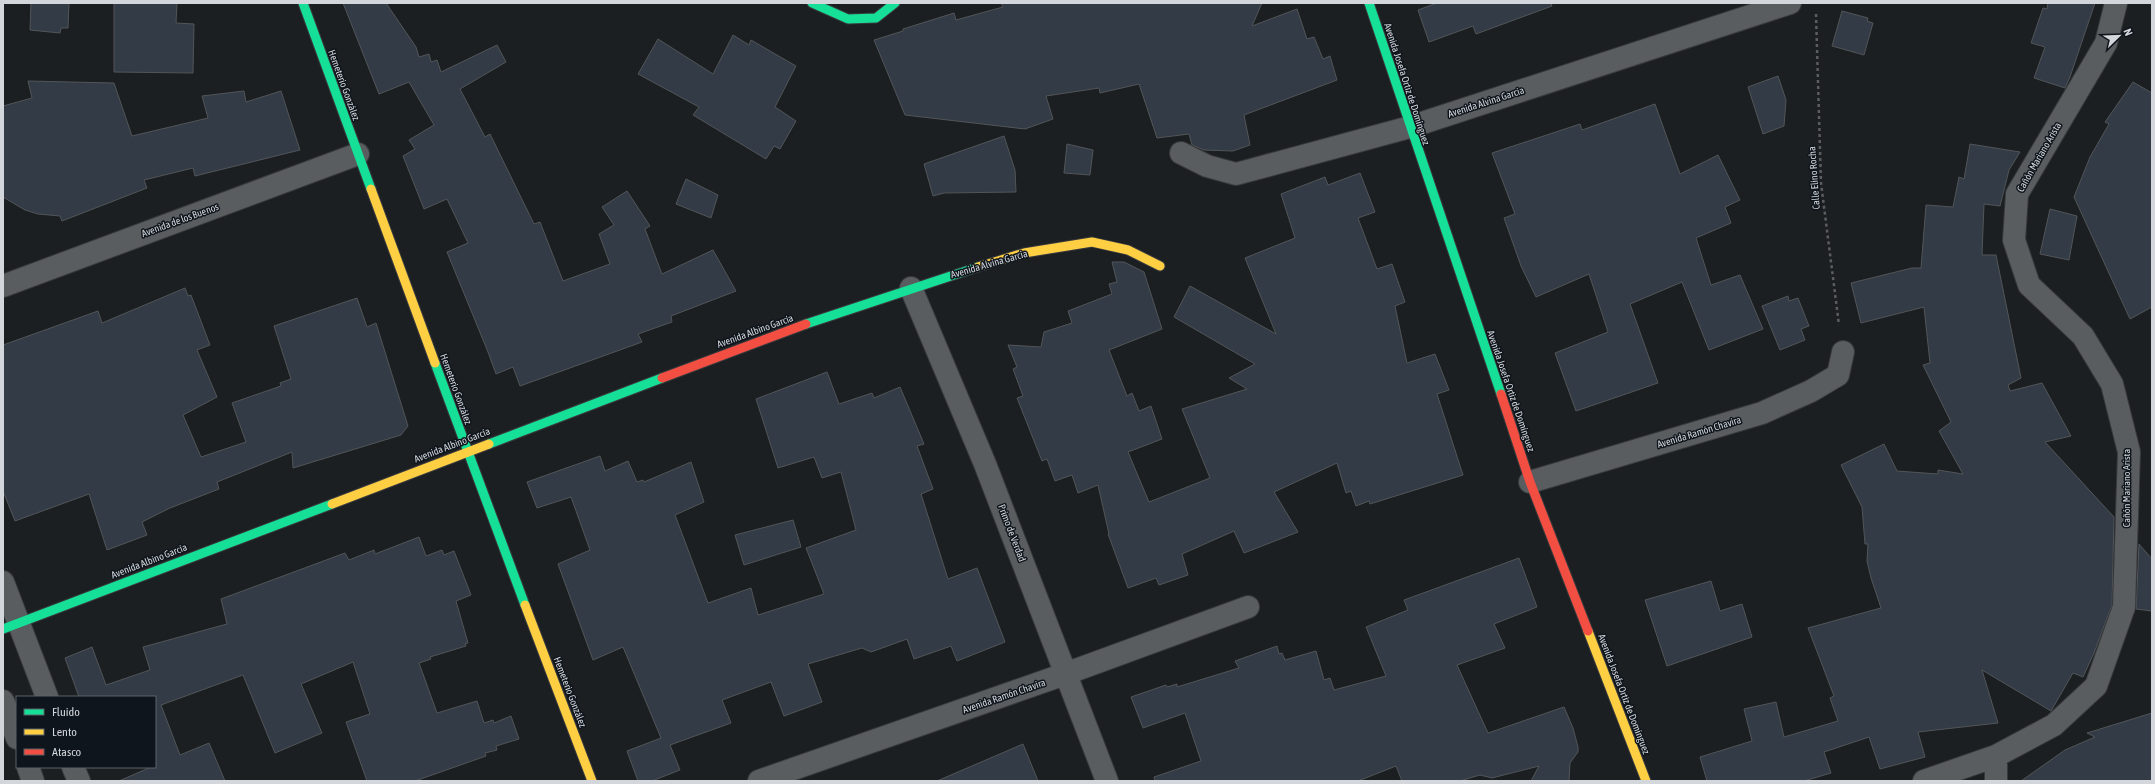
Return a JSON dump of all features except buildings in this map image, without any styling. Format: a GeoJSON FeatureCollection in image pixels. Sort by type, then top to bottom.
{"type":"FeatureCollection","features":[{"type":"Feature","properties":{"kind":"street","name":"Hemeterio González"},"geometry":{"type":"LineString","coordinates":[[303,3],[467,451],[592,781]]}},
{"type":"Feature","properties":{"kind":"street"},"geometry":{"type":"LineString","coordinates":[[812,3],[848,19],[876,18],[895,3]]}},
{"type":"Feature","properties":{"kind":"street","name":"Avenida Josefa Ortiz de Domínguez"},"geometry":{"type":"LineString","coordinates":[[1369,3],[1530,482],[1646,781]]}},
{"type":"Feature","properties":{"kind":"street","name":"Avenida Alvina Garcia"},"geometry":{"type":"LineString","coordinates":[[1181,153],[1206,166],[1236,174],[1410,127],[1790,3]]}},
{"type":"Feature","properties":{"kind":"street","name":"Cañón Mariano Arista"},"geometry":{"type":"LineString","coordinates":[[1924,781],[1996,756],[2054,725],[2096,686],[2124,607],[2128,452],[2112,384],[2083,336],[2029,285],[2014,240],[2017,194],[2106,43],[2116,3]]}},
{"type":"Feature","properties":{"kind":"street","name":"Avenida de los Buenos"},"geometry":{"type":"LineString","coordinates":[[3,286],[358,154]]}},
{"type":"Feature","properties":{"kind":"street","name":"Avenida Alvina Garcia"},"geometry":{"type":"LineString","coordinates":[[911,288],[1024,253],[1092,242],[1128,250],[1160,266]]}},
{"type":"Feature","properties":{"kind":"street","name":"Avenida Albino García"},"geometry":{"type":"LineString","coordinates":[[11,626],[467,451],[788,330],[911,288]]}},
{"type":"Feature","properties":{"kind":"street","name":"Primo de Verdad"},"geometry":{"type":"LineString","coordinates":[[911,288],[985,464],[1107,781]]}},
{"type":"Feature","properties":{"kind":"street","name":"Avenida Ramón Chavira"},"geometry":{"type":"LineString","coordinates":[[1530,482],[1762,413],[1811,391],[1838,375],[1843,352]]}},
{"type":"Feature","properties":{"kind":"street"},"geometry":{"type":"LineString","coordinates":[[3,582],[11,626],[46,696]]}},
{"type":"Feature","properties":{"kind":"street","name":"Avenida Ramón Chavira"},"geometry":{"type":"LineString","coordinates":[[759,781],[1065,674],[1248,607]]}},
{"type":"Feature","properties":{"kind":"street"},"geometry":{"type":"LineString","coordinates":[[3,701],[16,735]]}},
{"type":"Feature","properties":{"kind":"street"},"geometry":{"type":"LineString","coordinates":[[1996,756],[1996,781]]}},
{"type":"Feature","properties":{"kind":"street"},"geometry":{"type":"LineString","coordinates":[[28,768],[33,781]]}},
{"type":"Feature","properties":{"kind":"street"},"geometry":{"type":"LineString","coordinates":[[73,768],[79,781]]}},
{"type":"Feature","properties":{"kind":"path","name":"Calle Elino Rocha"},"geometry":{"type":"LineString","coordinates":[[1816,11],[1821,183],[1843,352]]}},
{"type":"Feature","properties":{"kind":"traffic: fast"},"geometry":{"type":"LineString","coordinates":[[303,3],[371,189]]}},
{"type":"Feature","properties":{"kind":"traffic: fast"},"geometry":{"type":"LineString","coordinates":[[812,3],[848,19],[876,18],[895,3]]}},
{"type":"Feature","properties":{"kind":"traffic: fast"},"geometry":{"type":"LineString","coordinates":[[1369,3],[1501,394]]}},
{"type":"Feature","properties":{"kind":"traffic: fast"},"geometry":{"type":"LineString","coordinates":[[806,324],[978,267]]}},
{"type":"Feature","properties":{"kind":"traffic: fast"},"geometry":{"type":"LineString","coordinates":[[435,363],[525,605]]}},
{"type":"Feature","properties":{"kind":"traffic: fast"},"geometry":{"type":"LineString","coordinates":[[489,444],[662,378]]}},
{"type":"Feature","properties":{"kind":"traffic: fast"},"geometry":{"type":"LineString","coordinates":[[3,629],[332,504]]}},
{"type":"Feature","properties":{"kind":"traffic: slow"},"geometry":{"type":"LineString","coordinates":[[371,189],[435,363]]}},
{"type":"Feature","properties":{"kind":"traffic: slow"},"geometry":{"type":"LineString","coordinates":[[978,267],[1024,253],[1092,242],[1128,250],[1160,266]]}},
{"type":"Feature","properties":{"kind":"traffic: slow"},"geometry":{"type":"LineString","coordinates":[[332,504],[489,444]]}},
{"type":"Feature","properties":{"kind":"traffic: slow"},"geometry":{"type":"LineString","coordinates":[[525,605],[592,781]]}},
{"type":"Feature","properties":{"kind":"traffic: slow"},"geometry":{"type":"LineString","coordinates":[[1588,631],[1646,781]]}},
{"type":"Feature","properties":{"kind":"traffic: jam"},"geometry":{"type":"LineString","coordinates":[[662,378],[806,324]]}},
{"type":"Feature","properties":{"kind":"traffic: jam"},"geometry":{"type":"LineString","coordinates":[[1501,394],[1530,482],[1588,631]]}}]}
